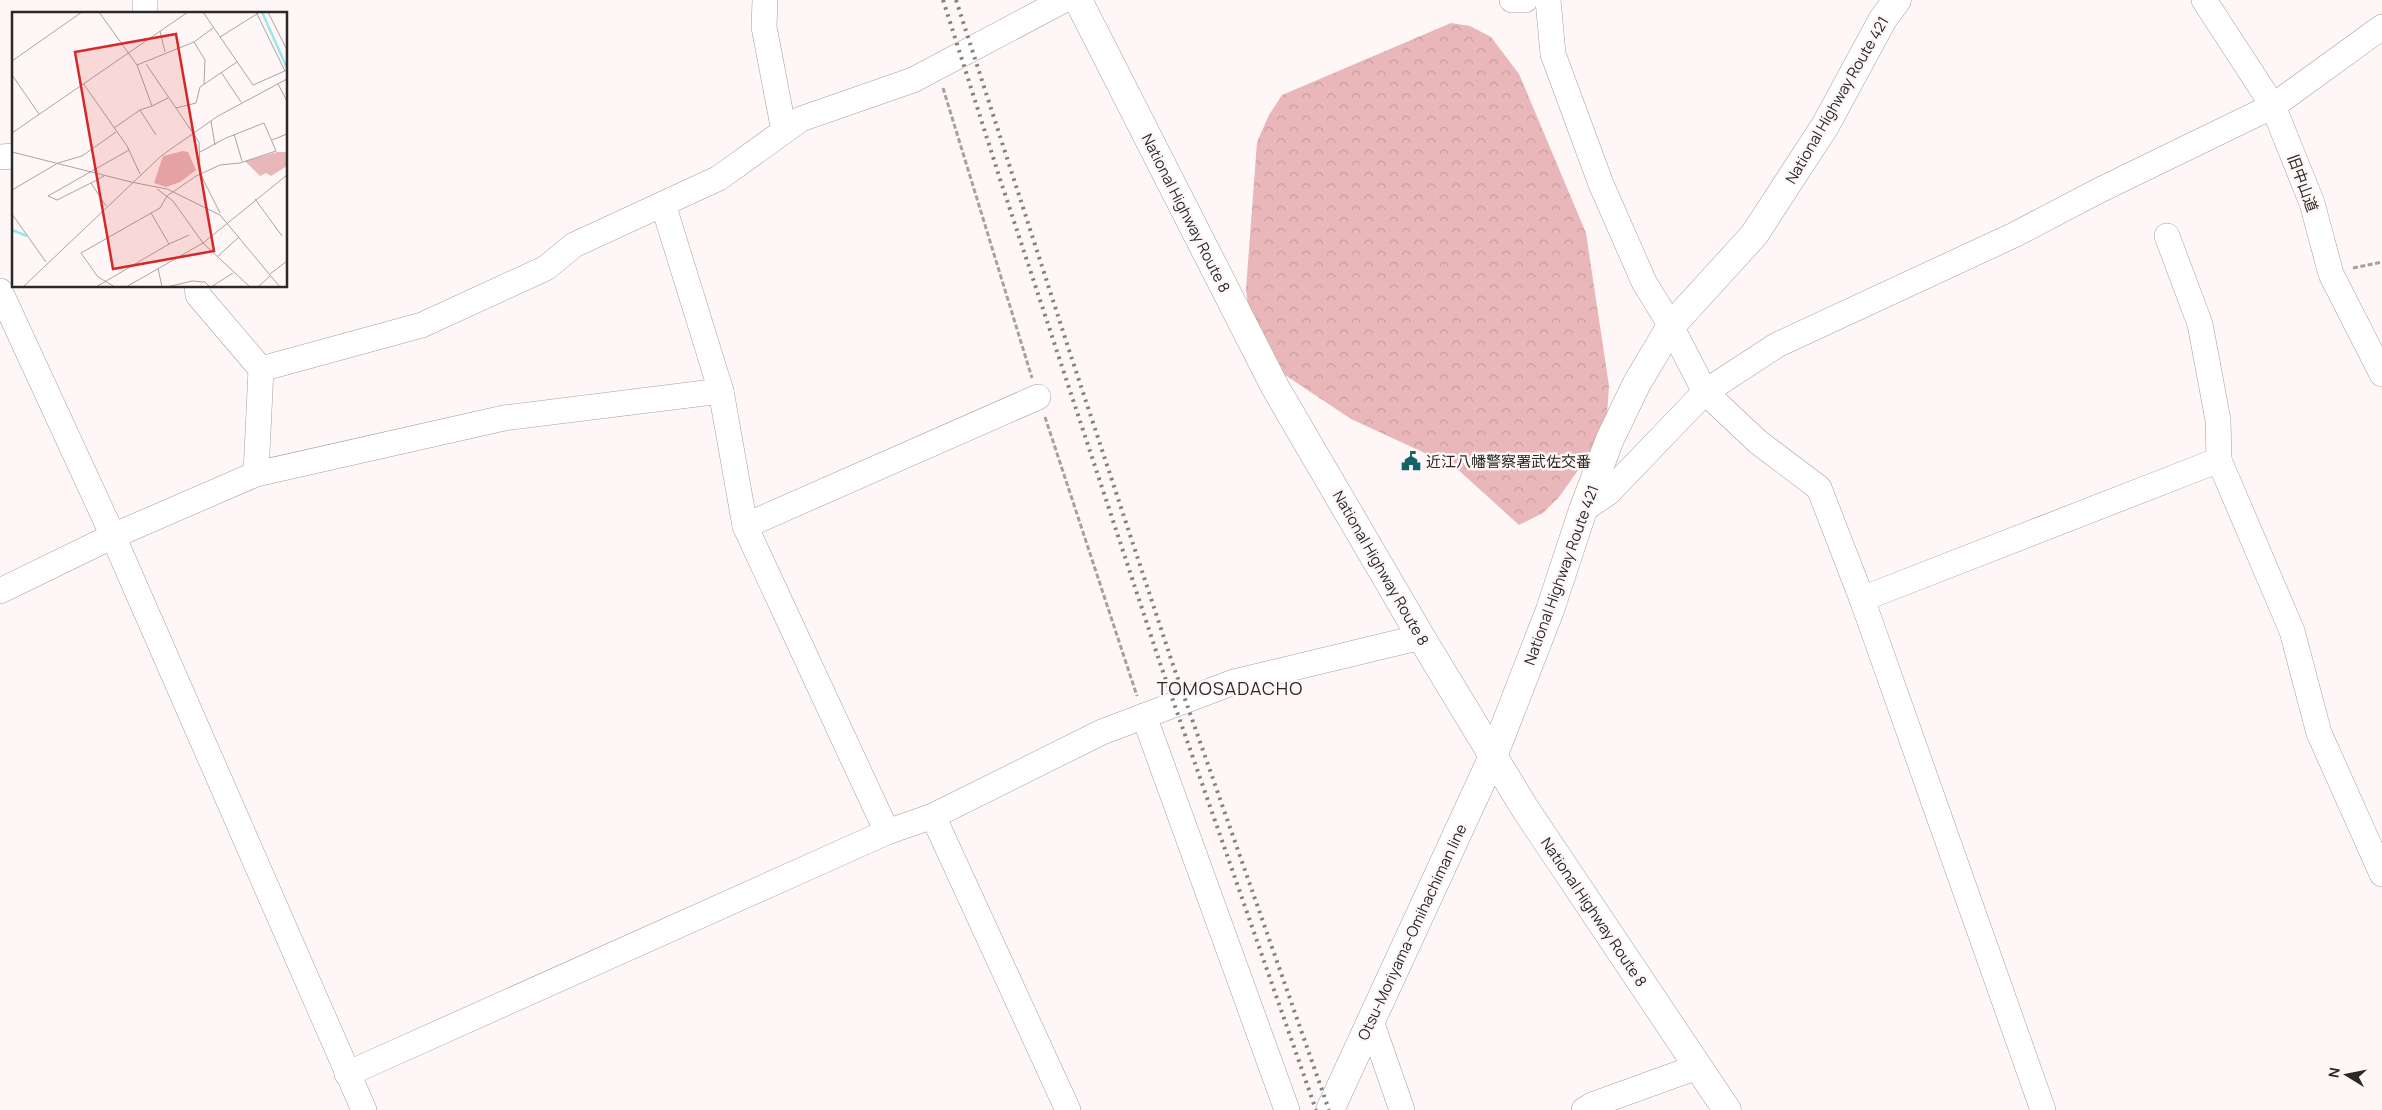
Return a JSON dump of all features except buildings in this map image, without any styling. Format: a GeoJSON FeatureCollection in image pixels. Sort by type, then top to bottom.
{"type":"FeatureCollection","features":[{"type":"Feature","properties":{"kind":"main road","name":"National Highway Route 8"},"geometry":{"type":"LineString","coordinates":[[1078,0],[1274,387],[1421,637],[1494,754],[1524,807],[1727,1110]]}},
{"type":"Feature","properties":{"kind":"main road","name":"National Highway Route 421"},"geometry":{"type":"LineString","coordinates":[[1494,754],[1550,610],[1583,510],[1637,383],[1671,326],[1754,235],[1825,126],[1883,19],[1897,0]]}},
{"type":"Feature","properties":{"kind":"main road","name":"Otsu-Moriyama-Omihachiman line"},"geometry":{"type":"LineString","coordinates":[[1330,1110],[1494,754]]}},
{"type":"Feature","properties":{"kind":"street"},"geometry":{"type":"LineString","coordinates":[[765,0],[764,28],[784,131]]}},
{"type":"Feature","properties":{"kind":"street"},"geometry":{"type":"LineString","coordinates":[[261,369],[422,325],[546,268],[574,245],[719,178],[800,119],[913,80],[1064,0]]}},
{"type":"Feature","properties":{"kind":"street"},"geometry":{"type":"LineString","coordinates":[[1512,0],[1525,0]]}},
{"type":"Feature","properties":{"kind":"street"},"geometry":{"type":"LineString","coordinates":[[1548,0],[1553,54],[1598,174],[1644,282],[1671,326],[1705,392],[1758,442],[1819,488],[1862,599],[2043,1110]]}},
{"type":"Feature","properties":{"kind":"street","name":"旧中山道"},"geometry":{"type":"LineString","coordinates":[[2204,0],[2273,106],[2312,203],[2331,274],[2382,374]]}},
{"type":"Feature","properties":{"kind":"street"},"geometry":{"type":"LineString","coordinates":[[1583,510],[1608,493],[1705,392],[1777,345],[2014,235],[2100,190],[2273,106],[2382,27]]}},
{"type":"Feature","properties":{"kind":"street"},"geometry":{"type":"LineString","coordinates":[[663,204],[721,391],[744,526],[887,832]]}},
{"type":"Feature","properties":{"kind":"street"},"geometry":{"type":"LineString","coordinates":[[2167,236],[2200,324],[2218,420],[2219,460],[2292,631],[2319,733],[2382,874]]}},
{"type":"Feature","properties":{"kind":"street"},"geometry":{"type":"LineString","coordinates":[[198,288],[198,296],[261,369],[256,474]]}},
{"type":"Feature","properties":{"kind":"street"},"geometry":{"type":"LineString","coordinates":[[0,291],[113,536],[364,1110]]}},
{"type":"Feature","properties":{"kind":"street"},"geometry":{"type":"LineString","coordinates":[[0,591],[113,536],[256,474],[504,418],[721,391]]}},
{"type":"Feature","properties":{"kind":"street"},"geometry":{"type":"LineString","coordinates":[[744,526],[1038,397]]}},
{"type":"Feature","properties":{"kind":"street"},"geometry":{"type":"LineString","coordinates":[[1862,599],[2219,460]]}},
{"type":"Feature","properties":{"kind":"street"},"geometry":{"type":"LineString","coordinates":[[347,1074],[887,832],[933,816],[1102,732],[1234,682],[1421,637]]}},
{"type":"Feature","properties":{"kind":"street"},"geometry":{"type":"LineString","coordinates":[[1144,716],[1287,1110]]}},
{"type":"Feature","properties":{"kind":"street"},"geometry":{"type":"LineString","coordinates":[[933,816],[1068,1110]]}},
{"type":"Feature","properties":{"kind":"street"},"geometry":{"type":"LineString","coordinates":[[1371,1021],[1402,1110]]}},
{"type":"Feature","properties":{"kind":"street"},"geometry":{"type":"LineString","coordinates":[[1584,1110],[1592,1105],[1697,1067]]}},
{"type":"Feature","properties":{"kind":"path"},"geometry":{"type":"LineString","coordinates":[[2331,274],[2382,262]]}},
{"type":"Feature","properties":{"kind":"green space"},"geometry":{"type":"Polygon","coordinates":[[[1451,23],[1470,26],[1491,37],[1519,74],[1586,233],[1609,386],[1607,415],[1594,448],[1559,497],[1543,513],[1519,525],[1455,467],[1351,419],[1276,369],[1251,329],[1246,289],[1257,142],[1269,115],[1282,95],[1451,23]]]}},
{"type":"Feature","properties":{"kind":"railway"},"geometry":{"type":"LineString","coordinates":[[943,0],[1000,179],[1161,666],[1316,1110]]}},
{"type":"Feature","properties":{"kind":"railway"},"geometry":{"type":"LineString","coordinates":[[956,0],[1172,662],[1329,1110]]}},
{"type":"Feature","properties":{"kind":"place","name":"近江八幡警察署武佐交番"},"geometry":{"type":"Point","coordinates":[1411,461]}},
{"type":"Feature","properties":{"kind":"district","name":"TOMOSADACHO"},"geometry":{"type":"Point","coordinates":[1230,688]}}]}
